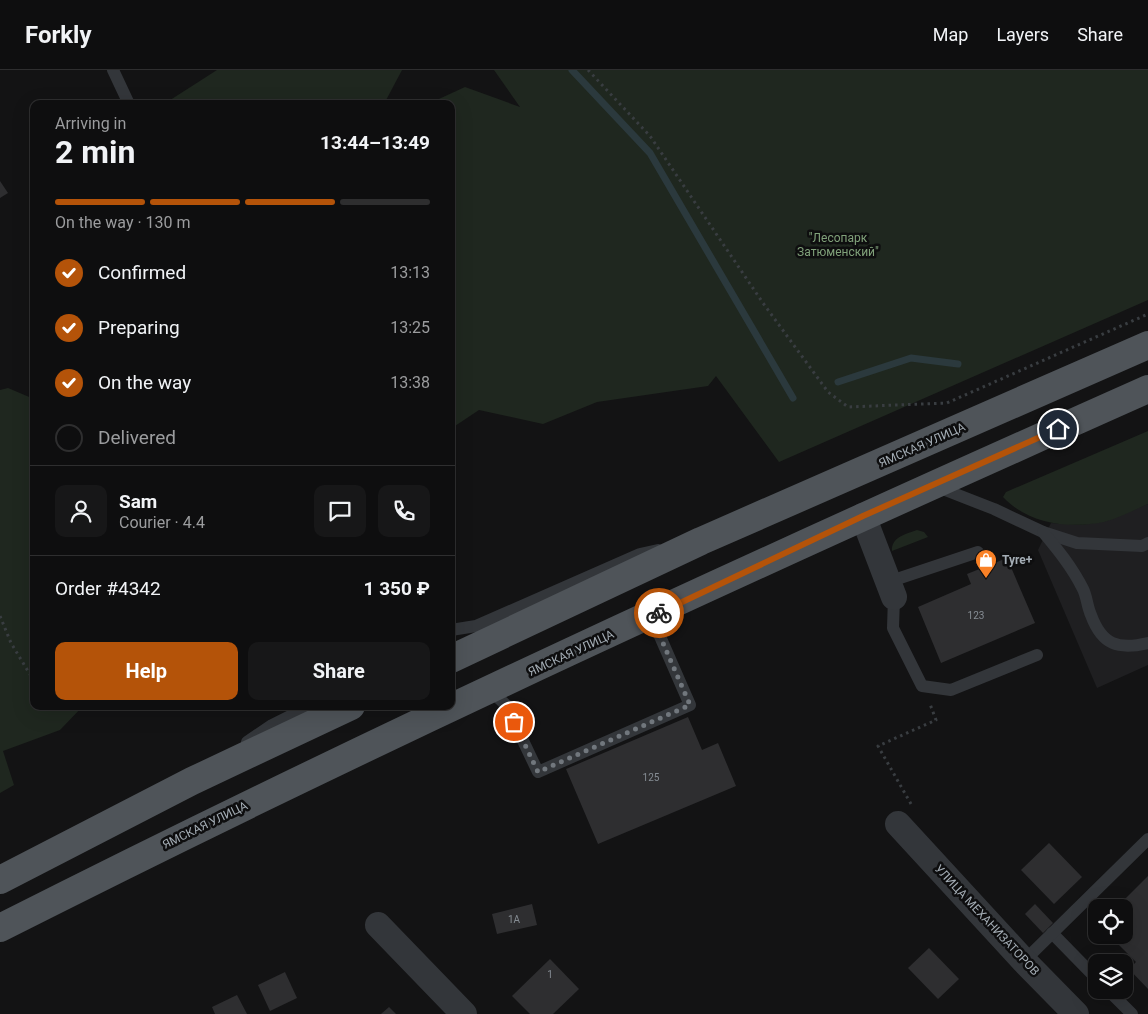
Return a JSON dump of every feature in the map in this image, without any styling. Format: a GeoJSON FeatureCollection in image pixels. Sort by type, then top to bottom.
{"type":"FeatureCollection","features":[{"type":"Feature","properties":{"kind":"main road","name":"ЯМСКАЯ УЛИЦА"},"geometry":{"type":"LineString","coordinates":[[455,657],[702,540],[1148,345]]}},
{"type":"Feature","properties":{"kind":"main road","name":"ЯМСКАЯ УЛИЦА"},"geometry":{"type":"LineString","coordinates":[[455,708],[863,516],[1148,389]]}},
{"type":"Feature","properties":{"kind":"main road"},"geometry":{"type":"LineString","coordinates":[[0,880],[192,781],[343,710]]}},
{"type":"Feature","properties":{"kind":"main road","name":"ЯМСКАЯ УЛИЦА"},"geometry":{"type":"LineString","coordinates":[[0,928],[214,820],[450,710]]}},
{"type":"Feature","properties":{"kind":"street"},"geometry":{"type":"LineString","coordinates":[[863,516],[891,589]]}},
{"type":"Feature","properties":{"kind":"street","name":"УЛИЦА МЕХАНИЗАТОРОВ"},"geometry":{"type":"LineString","coordinates":[[907,817],[1024,961],[1076,1014]]}},
{"type":"Feature","properties":{"kind":"street"},"geometry":{"type":"LineString","coordinates":[[378,925],[464,1014]]}},
{"type":"Feature","properties":{"kind":"lane"},"geometry":{"type":"LineString","coordinates":[[113,70],[126,100]]}},
{"type":"Feature","properties":{"kind":"lane"},"geometry":{"type":"LineString","coordinates":[[933,485],[994,508],[1043,532],[1077,543],[1142,546],[1148,543]]}},
{"type":"Feature","properties":{"kind":"lane"},"geometry":{"type":"LineString","coordinates":[[1043,532],[1071,566],[1084,592],[1091,615],[1100,634],[1114,646],[1131,647],[1148,643]]}},
{"type":"Feature","properties":{"kind":"lane"},"geometry":{"type":"LineString","coordinates":[[455,629],[476,626],[640,554],[702,540]]}},
{"type":"Feature","properties":{"kind":"lane"},"geometry":{"type":"LineString","coordinates":[[978,552],[891,589],[893,628],[922,686],[951,690],[1037,654]]}},
{"type":"Feature","properties":{"kind":"lane"},"geometry":{"type":"LineString","coordinates":[[491,691],[506,705],[538,772],[690,705],[659,634],[659,612]]}},
{"type":"Feature","properties":{"kind":"lane"},"geometry":{"type":"LineString","coordinates":[[192,781],[272,725],[302,710]]}},
{"type":"Feature","properties":{"kind":"lane"},"geometry":{"type":"LineString","coordinates":[[1024,961],[1148,839]]}},
{"type":"Feature","properties":{"kind":"lane"},"geometry":{"type":"LineString","coordinates":[[1052,934],[1088,970]]}},
{"type":"Feature","properties":{"kind":"lane"},"geometry":{"type":"LineString","coordinates":[[1117,999],[1132,1014]]}},
{"type":"Feature","properties":{"kind":"path"},"geometry":{"type":"LineString","coordinates":[[588,70],[650,136],[764,303],[828,392],[848,407],[947,403],[1148,314]]}},
{"type":"Feature","properties":{"kind":"path"},"geometry":{"type":"LineString","coordinates":[[0,616],[10,643],[30,675]]}},
{"type":"Feature","properties":{"kind":"path"},"geometry":{"type":"LineString","coordinates":[[907,817],[878,746],[936,720],[922,686]]}},
{"type":"Feature","properties":{"kind":"shaded area"},"geometry":{"type":"Polygon","coordinates":[[[1148,504],[1148,665],[1097,688],[1038,550],[1051,523],[1081,525],[1106,521],[1148,504]]]}},
{"type":"Feature","properties":{"kind":"green space"},"geometry":{"type":"Polygon","coordinates":[[[217,70],[402,70],[386,100],[170,100],[217,70]]]}},
{"type":"Feature","properties":{"kind":"green space","name":"\"Лесопарк Затюменский\""},"geometry":{"type":"Polygon","coordinates":[[[494,70],[1148,70],[1148,300],[779,462],[716,376],[708,386],[597,402],[543,424],[479,410],[455,426],[455,100],[437,100],[465,87],[520,107],[494,70]]]}},
{"type":"Feature","properties":{"kind":"green space"},"geometry":{"type":"Polygon","coordinates":[[[8,388],[30,397],[30,710],[79,710],[60,730],[3,751],[14,785],[0,793],[0,390],[8,388]]]}},
{"type":"Feature","properties":{"kind":"green space"},"geometry":{"type":"Polygon","coordinates":[[[1148,431],[1148,504],[1104,522],[1077,525],[1037,519],[1013,506],[1003,497],[1006,492],[1148,431]]]}},
{"type":"Feature","properties":{"kind":"green space"},"geometry":{"type":"Polygon","coordinates":[[[917,530],[924,532],[928,537],[892,551],[892,546],[897,539],[917,530]]]}},
{"type":"Feature","properties":{"kind":"building"},"geometry":{"type":"Polygon","coordinates":[[[0,181],[8,193],[0,198],[0,181]]]}},
{"type":"Feature","properties":{"kind":"building"},"geometry":{"type":"Polygon","coordinates":[[[1007,558],[1035,623],[941,663],[918,607],[971,584],[967,574],[1007,558]]]}},
{"type":"Feature","properties":{"kind":"building"},"geometry":{"type":"Polygon","coordinates":[[[688,717],[702,750],[718,743],[736,786],[598,844],[566,769],[688,717]]]}},
{"type":"Feature","properties":{"kind":"building"},"geometry":{"type":"Polygon","coordinates":[[[1049,843],[1082,877],[1054,904],[1021,870],[1049,843]]]}},
{"type":"Feature","properties":{"kind":"building"},"geometry":{"type":"Polygon","coordinates":[[[1148,876],[1148,989],[1133,973],[1133,965],[1136,962],[1133,959],[1133,954],[1128,954],[1118,944],[1133,944],[1133,899],[1125,899],[1148,876]]]}},
{"type":"Feature","properties":{"kind":"building"},"geometry":{"type":"Polygon","coordinates":[[[532,904],[537,925],[497,934],[492,914],[532,904]]]}},
{"type":"Feature","properties":{"kind":"building"},"geometry":{"type":"Polygon","coordinates":[[[1035,904],[1053,923],[1043,933],[1025,914],[1035,904]]]}},
{"type":"Feature","properties":{"kind":"building"},"geometry":{"type":"Polygon","coordinates":[[[929,948],[959,979],[938,999],[908,968],[929,948]]]}},
{"type":"Feature","properties":{"kind":"building"},"geometry":{"type":"Polygon","coordinates":[[[550,959],[579,989],[553,1014],[530,1014],[512,996],[550,959]]]}},
{"type":"Feature","properties":{"kind":"building"},"geometry":{"type":"Polygon","coordinates":[[[285,972],[297,998],[270,1011],[258,985],[285,972]]]}},
{"type":"Feature","properties":{"kind":"building"},"geometry":{"type":"Polygon","coordinates":[[[237,995],[247,1014],[215,1014],[212,1007],[237,995]]]}},
{"type":"Feature","properties":{"kind":"building"},"geometry":{"type":"Polygon","coordinates":[[[389,1007],[396,1014],[381,1014],[389,1007]]]}},
{"type":"Feature","properties":{"kind":"waterway"},"geometry":{"type":"LineString","coordinates":[[572,70],[650,153],[793,398]]}},
{"type":"Feature","properties":{"kind":"waterway"},"geometry":{"type":"LineString","coordinates":[[838,382],[911,358],[958,364]]}},
{"type":"Feature","properties":{"kind":"way so far"},"geometry":{"type":"LineString","coordinates":[[514,722],[538,772],[690,705],[659,634],[659,613]]}},
{"type":"Feature","properties":{"kind":"place","name":"Tyre+"},"geometry":{"type":"Point","coordinates":[986,579]}},
{"type":"Feature","properties":{"kind":"route"},"geometry":{"type":"LineString","coordinates":[[659,613],[863,516],[1058,429]]}}]}
